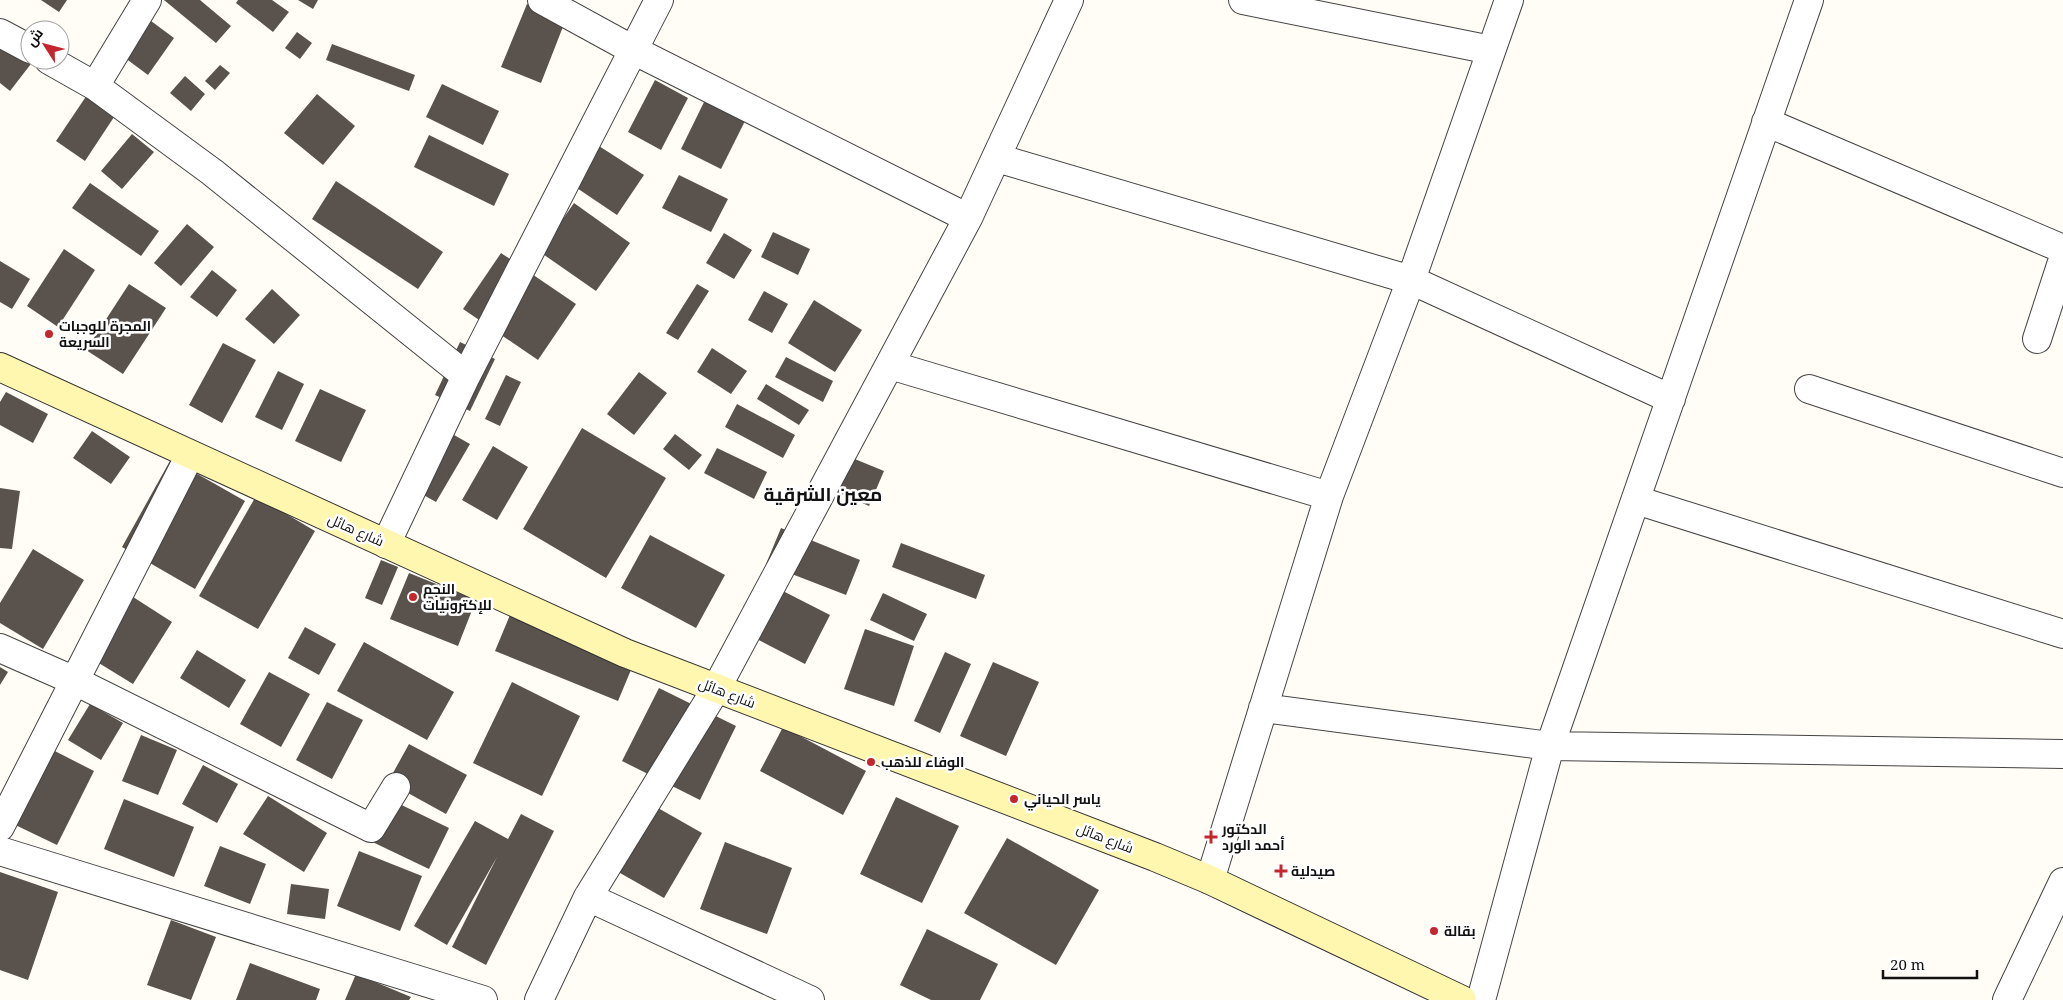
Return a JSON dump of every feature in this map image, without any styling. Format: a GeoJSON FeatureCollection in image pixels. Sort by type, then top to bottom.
{"type":"FeatureCollection","features":[{"type":"Feature","properties":{"kind":"street"},"geometry":{"type":"LineString","coordinates":[[95,86],[148,0]]}},
{"type":"Feature","properties":{"kind":"street"},"geometry":{"type":"LineString","coordinates":[[542,0],[635,51],[968,218]]}},
{"type":"Feature","properties":{"kind":"street"},"geometry":{"type":"LineString","coordinates":[[386,544],[466,376],[635,51],[659,0]]}},
{"type":"Feature","properties":{"kind":"street"},"geometry":{"type":"LineString","coordinates":[[539,1000],[588,897],[716,688],[968,218],[1069,0]]}},
{"type":"Feature","properties":{"kind":"street"},"geometry":{"type":"LineString","coordinates":[[1243,0],[1491,50]]}},
{"type":"Feature","properties":{"kind":"street"},"geometry":{"type":"LineString","coordinates":[[1210,880],[1329,496],[1411,280],[1509,0]]}},
{"type":"Feature","properties":{"kind":"street"},"geometry":{"type":"LineString","coordinates":[[1481,1000],[1550,746],[1809,0]]}},
{"type":"Feature","properties":{"kind":"street"},"geometry":{"type":"LineString","coordinates":[[0,32],[20,43]]}},
{"type":"Feature","properties":{"kind":"street"},"geometry":{"type":"LineString","coordinates":[[67,70],[95,86],[212,172],[466,376]]}},
{"type":"Feature","properties":{"kind":"street"},"geometry":{"type":"LineString","coordinates":[[1766,122],[2063,249]]}},
{"type":"Feature","properties":{"kind":"street"},"geometry":{"type":"LineString","coordinates":[[997,158],[1411,280],[1671,399]]}},
{"type":"Feature","properties":{"kind":"street"},"geometry":{"type":"LineString","coordinates":[[2036,339],[2063,259]]}},
{"type":"Feature","properties":{"kind":"street"},"geometry":{"type":"LineString","coordinates":[[890,364],[1329,496]]}},
{"type":"Feature","properties":{"kind":"street","name":"شارع هائل"},"geometry":{"type":"LineString","coordinates":[[0,367],[625,653],[1155,857],[1210,880],[1462,1000]]}},
{"type":"Feature","properties":{"kind":"street"},"geometry":{"type":"LineString","coordinates":[[1809,389],[2063,472]]}},
{"type":"Feature","properties":{"kind":"street"},"geometry":{"type":"LineString","coordinates":[[0,826],[190,455]]}},
{"type":"Feature","properties":{"kind":"street"},"geometry":{"type":"LineString","coordinates":[[1636,500],[2063,634]]}},
{"type":"Feature","properties":{"kind":"street"},"geometry":{"type":"LineString","coordinates":[[0,648],[75,681],[371,828],[396,787]]}},
{"type":"Feature","properties":{"kind":"street"},"geometry":{"type":"LineString","coordinates":[[1263,708],[1550,746],[2063,754]]}},
{"type":"Feature","properties":{"kind":"street"},"geometry":{"type":"LineString","coordinates":[[0,851],[484,1000]]}},
{"type":"Feature","properties":{"kind":"street"},"geometry":{"type":"LineString","coordinates":[[2007,1000],[2063,882]]}},
{"type":"Feature","properties":{"kind":"street"},"geometry":{"type":"LineString","coordinates":[[588,897],[810,1000]]}},
{"type":"Feature","properties":{"kind":"building"},"geometry":{"type":"Polygon","coordinates":[[[41,0],[67,0],[59,12],[41,0]]]}},
{"type":"Feature","properties":{"kind":"building"},"geometry":{"type":"Polygon","coordinates":[[[164,0],[200,0],[231,26],[216,43],[164,0]]]}},
{"type":"Feature","properties":{"kind":"building"},"geometry":{"type":"Polygon","coordinates":[[[238,0],[272,0],[289,12],[273,32],[236,3],[238,0]]]}},
{"type":"Feature","properties":{"kind":"building"},"geometry":{"type":"Polygon","coordinates":[[[298,0],[318,0],[313,9],[298,0]]]}},
{"type":"Feature","properties":{"kind":"building"},"geometry":{"type":"Polygon","coordinates":[[[527,4],[566,19],[541,83],[501,67],[527,4]]]}},
{"type":"Feature","properties":{"kind":"building"},"geometry":{"type":"Polygon","coordinates":[[[147,18],[174,38],[148,75],[121,55],[147,18]]]}},
{"type":"Feature","properties":{"kind":"building"},"geometry":{"type":"Polygon","coordinates":[[[0,20],[20,44],[20,70],[26,70],[10,91],[0,83],[0,20]]]}},
{"type":"Feature","properties":{"kind":"building"},"geometry":{"type":"Polygon","coordinates":[[[297,32],[312,43],[300,59],[285,48],[297,32]]]}},
{"type":"Feature","properties":{"kind":"building"},"geometry":{"type":"Polygon","coordinates":[[[332,44],[415,75],[409,91],[326,60],[332,44]]]}},
{"type":"Feature","properties":{"kind":"building"},"geometry":{"type":"Polygon","coordinates":[[[220,65],[230,73],[215,90],[205,81],[220,65]]]}},
{"type":"Feature","properties":{"kind":"building"},"geometry":{"type":"Polygon","coordinates":[[[185,76],[205,94],[191,111],[170,93],[185,76]]]}},
{"type":"Feature","properties":{"kind":"building"},"geometry":{"type":"Polygon","coordinates":[[[655,80],[688,98],[661,150],[628,132],[655,80]]]}},
{"type":"Feature","properties":{"kind":"building"},"geometry":{"type":"Polygon","coordinates":[[[442,84],[499,111],[483,145],[426,117],[442,84]]]}},
{"type":"Feature","properties":{"kind":"building"},"geometry":{"type":"Polygon","coordinates":[[[317,94],[355,126],[323,165],[284,133],[317,94]]]}},
{"type":"Feature","properties":{"kind":"building"},"geometry":{"type":"Polygon","coordinates":[[[87,95],[116,114],[85,161],[56,141],[87,95]]]}},
{"type":"Feature","properties":{"kind":"building"},"geometry":{"type":"Polygon","coordinates":[[[706,98],[747,117],[721,169],[681,149],[706,98]]]}},
{"type":"Feature","properties":{"kind":"building"},"geometry":{"type":"Polygon","coordinates":[[[132,134],[154,152],[122,189],[101,171],[132,134]]]}},
{"type":"Feature","properties":{"kind":"building"},"geometry":{"type":"Polygon","coordinates":[[[429,135],[509,174],[494,206],[414,167],[429,135]]]}},
{"type":"Feature","properties":{"kind":"building"},"geometry":{"type":"Polygon","coordinates":[[[585,137],[644,175],[617,215],[559,176],[585,137]]]}},
{"type":"Feature","properties":{"kind":"building"},"geometry":{"type":"Polygon","coordinates":[[[679,175],[728,199],[711,232],[662,208],[679,175]]]}},
{"type":"Feature","properties":{"kind":"building"},"geometry":{"type":"Polygon","coordinates":[[[336,181],[443,252],[418,289],[312,219],[336,181]]]}},
{"type":"Feature","properties":{"kind":"building"},"geometry":{"type":"Polygon","coordinates":[[[90,183],[159,231],[141,256],[72,208],[90,183]]]}},
{"type":"Feature","properties":{"kind":"building"},"geometry":{"type":"Polygon","coordinates":[[[574,203],[630,243],[596,291],[540,252],[574,203]]]}},
{"type":"Feature","properties":{"kind":"building"},"geometry":{"type":"Polygon","coordinates":[[[187,224],[214,247],[181,286],[154,263],[187,224]]]}},
{"type":"Feature","properties":{"kind":"building"},"geometry":{"type":"Polygon","coordinates":[[[773,232],[810,249],[798,275],[761,257],[773,232]]]}},
{"type":"Feature","properties":{"kind":"building"},"geometry":{"type":"Polygon","coordinates":[[[724,233],[752,250],[734,279],[706,263],[724,233]]]}},
{"type":"Feature","properties":{"kind":"building"},"geometry":{"type":"Polygon","coordinates":[[[64,249],[95,270],[58,327],[27,306],[64,249]]]}},
{"type":"Feature","properties":{"kind":"building"},"geometry":{"type":"Polygon","coordinates":[[[501,253],[576,304],[538,360],[463,309],[501,253]]]}},
{"type":"Feature","properties":{"kind":"building"},"geometry":{"type":"Polygon","coordinates":[[[0,261],[30,279],[12,309],[0,302],[0,261]]]}},
{"type":"Feature","properties":{"kind":"building"},"geometry":{"type":"Polygon","coordinates":[[[212,270],[237,290],[217,317],[190,297],[212,270]]]}},
{"type":"Feature","properties":{"kind":"building"},"geometry":{"type":"Polygon","coordinates":[[[129,284],[166,308],[123,374],[86,350],[129,284]]]}},
{"type":"Feature","properties":{"kind":"building"},"geometry":{"type":"Polygon","coordinates":[[[697,284],[709,291],[678,340],[666,333],[697,284]]]}},
{"type":"Feature","properties":{"kind":"building"},"geometry":{"type":"Polygon","coordinates":[[[272,289],[300,315],[274,344],[245,319],[272,289]]]}},
{"type":"Feature","properties":{"kind":"building"},"geometry":{"type":"Polygon","coordinates":[[[764,291],[788,304],[772,333],[748,320],[764,291]]]}},
{"type":"Feature","properties":{"kind":"building"},"geometry":{"type":"Polygon","coordinates":[[[814,300],[862,330],[835,372],[788,343],[814,300]]]}},
{"type":"Feature","properties":{"kind":"building"},"geometry":{"type":"Polygon","coordinates":[[[460,342],[495,359],[470,411],[435,395],[460,342]]]}},
{"type":"Feature","properties":{"kind":"building"},"geometry":{"type":"Polygon","coordinates":[[[223,343],[256,360],[222,423],[189,405],[223,343]]]}},
{"type":"Feature","properties":{"kind":"building"},"geometry":{"type":"Polygon","coordinates":[[[712,348],[747,371],[731,394],[697,372],[712,348]]]}},
{"type":"Feature","properties":{"kind":"building"},"geometry":{"type":"Polygon","coordinates":[[[786,357],[833,381],[823,402],[775,377],[786,357]]]}},
{"type":"Feature","properties":{"kind":"building"},"geometry":{"type":"Polygon","coordinates":[[[278,371],[304,384],[282,430],[255,417],[278,371]]]}},
{"type":"Feature","properties":{"kind":"building"},"geometry":{"type":"Polygon","coordinates":[[[639,372],[667,393],[634,435],[607,414],[639,372]]]}},
{"type":"Feature","properties":{"kind":"building"},"geometry":{"type":"Polygon","coordinates":[[[506,375],[521,382],[500,426],[485,419],[506,375]]]}},
{"type":"Feature","properties":{"kind":"building"},"geometry":{"type":"Polygon","coordinates":[[[766,384],[809,410],[799,425],[757,399],[766,384]]]}},
{"type":"Feature","properties":{"kind":"building"},"geometry":{"type":"Polygon","coordinates":[[[320,389],[366,410],[341,462],[295,441],[320,389]]]}},
{"type":"Feature","properties":{"kind":"building"},"geometry":{"type":"Polygon","coordinates":[[[6,392],[48,414],[33,443],[0,425],[0,402],[6,392]]]}},
{"type":"Feature","properties":{"kind":"building"},"geometry":{"type":"Polygon","coordinates":[[[737,404],[795,435],[783,458],[725,427],[737,404]]]}},
{"type":"Feature","properties":{"kind":"building"},"geometry":{"type":"Polygon","coordinates":[[[438,426],[470,444],[436,502],[404,484],[438,426]]]}},
{"type":"Feature","properties":{"kind":"building"},"geometry":{"type":"Polygon","coordinates":[[[582,428],[666,478],[606,578],[523,529],[582,428]]]}},
{"type":"Feature","properties":{"kind":"building"},"geometry":{"type":"Polygon","coordinates":[[[92,431],[130,457],[111,484],[73,458],[92,431]]]}},
{"type":"Feature","properties":{"kind":"building"},"geometry":{"type":"Polygon","coordinates":[[[675,434],[702,455],[689,470],[663,449],[675,434]]]}},
{"type":"Feature","properties":{"kind":"building"},"geometry":{"type":"Polygon","coordinates":[[[493,446],[528,467],[497,520],[462,500],[493,446]]]}},
{"type":"Feature","properties":{"kind":"building"},"geometry":{"type":"Polygon","coordinates":[[[717,448],[767,472],[754,499],[704,473],[717,448]]]}},
{"type":"Feature","properties":{"kind":"building"},"geometry":{"type":"Polygon","coordinates":[[[845,455],[884,471],[869,506],[830,489],[845,455]]]}},
{"type":"Feature","properties":{"kind":"building"},"geometry":{"type":"Polygon","coordinates":[[[171,459],[245,501],[195,589],[122,547],[171,459]]]}},
{"type":"Feature","properties":{"kind":"building"},"geometry":{"type":"Polygon","coordinates":[[[0,488],[20,491],[12,549],[0,548],[0,488]]]}},
{"type":"Feature","properties":{"kind":"building"},"geometry":{"type":"Polygon","coordinates":[[[256,496],[315,531],[258,629],[199,596],[256,496]]]}},
{"type":"Feature","properties":{"kind":"building"},"geometry":{"type":"Polygon","coordinates":[[[781,528],[860,560],[846,595],[766,564],[781,528]]]}},
{"type":"Feature","properties":{"kind":"building"},"geometry":{"type":"Polygon","coordinates":[[[650,535],[725,575],[696,628],[621,588],[650,535]]]}},
{"type":"Feature","properties":{"kind":"building"},"geometry":{"type":"Polygon","coordinates":[[[901,543],[985,575],[976,599],[892,567],[901,543]]]}},
{"type":"Feature","properties":{"kind":"building"},"geometry":{"type":"Polygon","coordinates":[[[33,549],[84,580],[43,649],[0,623],[0,603],[33,549]]]}},
{"type":"Feature","properties":{"kind":"building"},"geometry":{"type":"Polygon","coordinates":[[[381,560],[398,567],[382,605],[365,598],[381,560]]]}},
{"type":"Feature","properties":{"kind":"building"},"geometry":{"type":"Polygon","coordinates":[[[409,573],[476,600],[458,646],[390,619],[409,573]]]}},
{"type":"Feature","properties":{"kind":"building"},"geometry":{"type":"Polygon","coordinates":[[[116,586],[172,622],[133,684],[76,649],[116,586]]]}},
{"type":"Feature","properties":{"kind":"building"},"geometry":{"type":"Polygon","coordinates":[[[775,587],[830,615],[805,664],[749,635],[775,587]]]}},
{"type":"Feature","properties":{"kind":"building"},"geometry":{"type":"Polygon","coordinates":[[[883,593],[927,614],[914,641],[870,620],[883,593]]]}},
{"type":"Feature","properties":{"kind":"building"},"geometry":{"type":"Polygon","coordinates":[[[515,603],[638,653],[618,701],[495,651],[515,603]]]}},
{"type":"Feature","properties":{"kind":"building"},"geometry":{"type":"Polygon","coordinates":[[[305,627],[336,644],[319,675],[288,658],[305,627]]]}},
{"type":"Feature","properties":{"kind":"building"},"geometry":{"type":"Polygon","coordinates":[[[865,629],[914,646],[894,706],[844,689],[865,629]]]}},
{"type":"Feature","properties":{"kind":"building"},"geometry":{"type":"Polygon","coordinates":[[[364,642],[454,692],[427,740],[337,691],[364,642]]]}},
{"type":"Feature","properties":{"kind":"building"},"geometry":{"type":"Polygon","coordinates":[[[197,650],[246,680],[229,708],[180,678],[197,650]]]}},
{"type":"Feature","properties":{"kind":"building"},"geometry":{"type":"Polygon","coordinates":[[[945,652],[971,664],[940,733],[914,721],[945,652]]]}},
{"type":"Feature","properties":{"kind":"building"},"geometry":{"type":"Polygon","coordinates":[[[993,662],[1039,682],[1006,756],[960,736],[993,662]]]}},
{"type":"Feature","properties":{"kind":"building"},"geometry":{"type":"Polygon","coordinates":[[[0,667],[8,672],[0,685],[0,667]]]}},
{"type":"Feature","properties":{"kind":"building"},"geometry":{"type":"Polygon","coordinates":[[[269,672],[310,694],[281,747],[240,724],[269,672]]]}},
{"type":"Feature","properties":{"kind":"building"},"geometry":{"type":"Polygon","coordinates":[[[512,682],[580,716],[542,796],[473,763],[512,682]]]}},
{"type":"Feature","properties":{"kind":"building"},"geometry":{"type":"Polygon","coordinates":[[[659,688],[736,726],[700,800],[622,761],[659,688]]]}},
{"type":"Feature","properties":{"kind":"building"},"geometry":{"type":"Polygon","coordinates":[[[327,702],[363,720],[332,779],[296,760],[327,702]]]}},
{"type":"Feature","properties":{"kind":"building"},"geometry":{"type":"Polygon","coordinates":[[[90,704],[123,723],[101,760],[68,740],[90,704]]]}},
{"type":"Feature","properties":{"kind":"building"},"geometry":{"type":"Polygon","coordinates":[[[783,727],[866,771],[843,815],[760,771],[783,727]]]}},
{"type":"Feature","properties":{"kind":"building"},"geometry":{"type":"Polygon","coordinates":[[[141,735],[177,750],[158,795],[122,781],[141,735]]]}},
{"type":"Feature","properties":{"kind":"building"},"geometry":{"type":"Polygon","coordinates":[[[409,744],[467,775],[446,814],[388,782],[409,744]]]}},
{"type":"Feature","properties":{"kind":"building"},"geometry":{"type":"Polygon","coordinates":[[[45,746],[94,771],[57,845],[7,821],[45,746]]]}},
{"type":"Feature","properties":{"kind":"building"},"geometry":{"type":"Polygon","coordinates":[[[203,765],[238,784],[217,823],[182,804],[203,765]]]}},
{"type":"Feature","properties":{"kind":"building"},"geometry":{"type":"Polygon","coordinates":[[[268,796],[327,833],[304,872],[243,834],[268,796]]]}},
{"type":"Feature","properties":{"kind":"building"},"geometry":{"type":"Polygon","coordinates":[[[383,796],[449,828],[429,869],[362,837],[383,796]]]}},
{"type":"Feature","properties":{"kind":"building"},"geometry":{"type":"Polygon","coordinates":[[[896,797],[959,826],[922,903],[860,874],[896,797]]]}},
{"type":"Feature","properties":{"kind":"building"},"geometry":{"type":"Polygon","coordinates":[[[124,799],[194,827],[174,877],[104,849],[124,799]]]}},
{"type":"Feature","properties":{"kind":"building"},"geometry":{"type":"Polygon","coordinates":[[[651,804],[702,833],[664,898],[613,869],[651,804]]]}},
{"type":"Feature","properties":{"kind":"building"},"geometry":{"type":"Polygon","coordinates":[[[521,814],[554,831],[486,965],[452,947],[497,857],[447,945],[414,926],[475,821],[508,839],[521,814]]]}},
{"type":"Feature","properties":{"kind":"building"},"geometry":{"type":"Polygon","coordinates":[[[1007,838],[1099,890],[1056,965],[964,913],[1007,838]]]}},
{"type":"Feature","properties":{"kind":"building"},"geometry":{"type":"Polygon","coordinates":[[[725,842],[792,868],[767,934],[700,909],[725,842]]]}},
{"type":"Feature","properties":{"kind":"building"},"geometry":{"type":"Polygon","coordinates":[[[220,846],[266,864],[250,904],[204,886],[220,846]]]}},
{"type":"Feature","properties":{"kind":"building"},"geometry":{"type":"Polygon","coordinates":[[[359,851],[422,876],[400,931],[337,906],[359,851]]]}},
{"type":"Feature","properties":{"kind":"building"},"geometry":{"type":"Polygon","coordinates":[[[0,872],[58,892],[28,980],[0,970],[0,872]]]}},
{"type":"Feature","properties":{"kind":"building"},"geometry":{"type":"Polygon","coordinates":[[[291,884],[329,889],[325,919],[287,914],[291,884]]]}},
{"type":"Feature","properties":{"kind":"building"},"geometry":{"type":"Polygon","coordinates":[[[171,920],[216,937],[191,1000],[147,985],[171,920]]]}},
{"type":"Feature","properties":{"kind":"building"},"geometry":{"type":"Polygon","coordinates":[[[927,929],[998,964],[980,1000],[931,1000],[900,985],[927,929]]]}},
{"type":"Feature","properties":{"kind":"building"},"geometry":{"type":"Polygon","coordinates":[[[250,963],[320,989],[316,1000],[236,1000],[250,963]]]}},
{"type":"Feature","properties":{"kind":"building"},"geometry":{"type":"Polygon","coordinates":[[[356,974],[411,997],[409,1000],[345,1000],[356,974]]]}},
{"type":"Feature","properties":{"kind":"place","name":"المجرة للوجبات السريعة"},"geometry":{"type":"Point","coordinates":[49,334]}},
{"type":"Feature","properties":{"kind":"place","name":"النجم للإكترونيات"},"geometry":{"type":"Point","coordinates":[413,597]}},
{"type":"Feature","properties":{"kind":"place","name":"الوفاء للذهب"},"geometry":{"type":"Point","coordinates":[871,762]}},
{"type":"Feature","properties":{"kind":"place","name":"ياسر الحياني"},"geometry":{"type":"Point","coordinates":[1014,799]}},
{"type":"Feature","properties":{"kind":"place","name":"الدكتور أحمد الورد"},"geometry":{"type":"Point","coordinates":[1211,837]}},
{"type":"Feature","properties":{"kind":"place","name":"صيدلية"},"geometry":{"type":"Point","coordinates":[1281,871]}},
{"type":"Feature","properties":{"kind":"place","name":"بقالة"},"geometry":{"type":"Point","coordinates":[1434,931]}},
{"type":"Feature","properties":{"kind":"district","name":"معين الشرقية"},"geometry":{"type":"Point","coordinates":[823,494]}}]}
